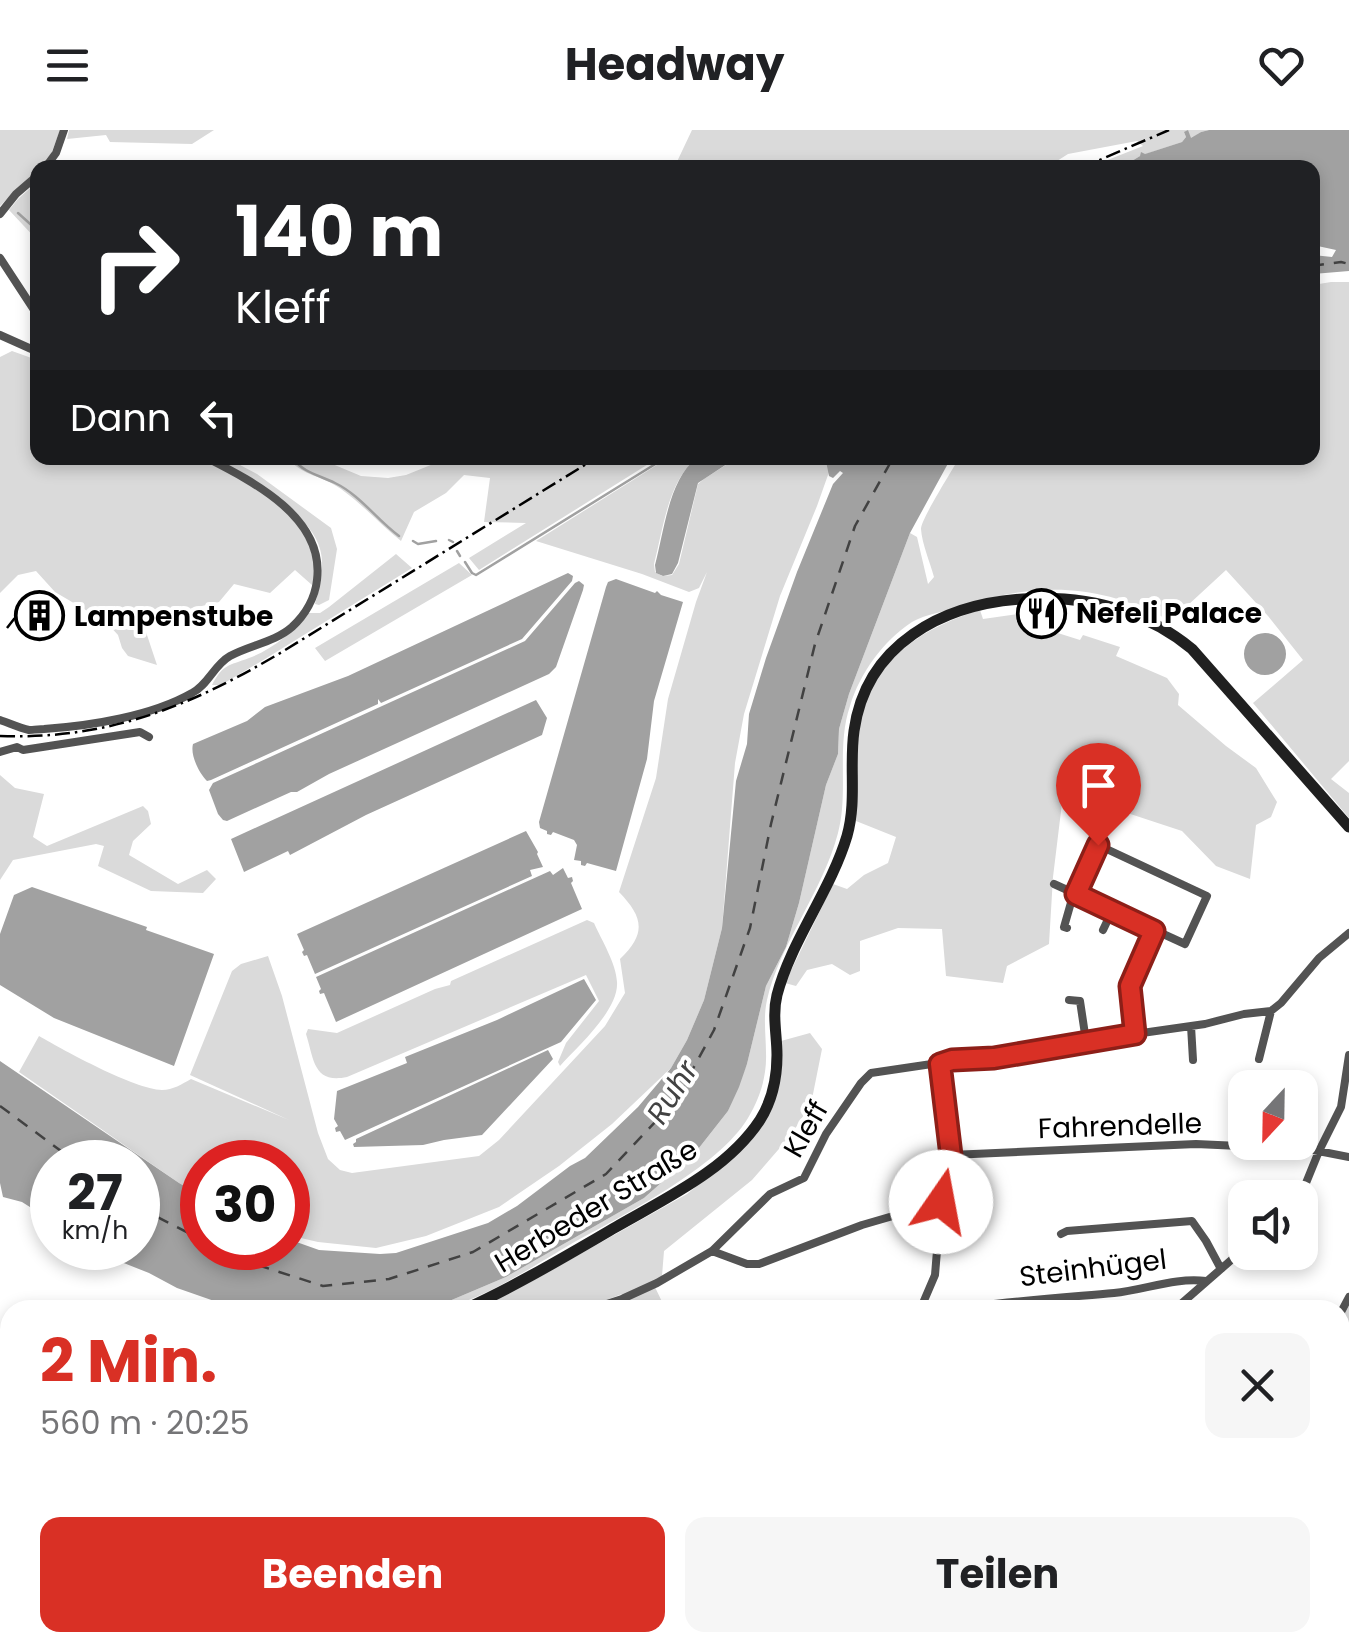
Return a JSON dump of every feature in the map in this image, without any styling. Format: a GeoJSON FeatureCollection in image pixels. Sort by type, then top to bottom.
{"type":"FeatureCollection","features":[{"type":"Feature","properties":{"kind":"main road","name":"Herbeder Straße"},"geometry":{"type":"LineString","coordinates":[[483,1300],[691,1183],[735,1149],[763,1115],[776,1069],[776,997],[848,834],[854,791],[852,746],[862,700],[890,654],[928,623],[982,605],[1054,598],[1095,602],[1153,622],[1192,649],[1349,827]]}},
{"type":"Feature","properties":{"kind":"street"},"geometry":{"type":"LineString","coordinates":[[51,160],[64,130]]}},
{"type":"Feature","properties":{"kind":"street"},"geometry":{"type":"LineString","coordinates":[[0,214],[30,182]]}},
{"type":"Feature","properties":{"kind":"street"},"geometry":{"type":"LineString","coordinates":[[0,258],[30,304]]}},
{"type":"Feature","properties":{"kind":"street"},"geometry":{"type":"LineString","coordinates":[[0,335],[30,348]]}},
{"type":"Feature","properties":{"kind":"street"},"geometry":{"type":"LineString","coordinates":[[0,720],[31,731],[117,719],[182,698],[198,689],[224,659],[286,632],[306,609],[318,576],[310,536],[263,490],[219,465]]}},
{"type":"Feature","properties":{"kind":"street"},"geometry":{"type":"LineString","coordinates":[[0,752],[17,747],[31,731]]}},
{"type":"Feature","properties":{"kind":"street"},"geometry":{"type":"LineString","coordinates":[[17,747],[23,750],[140,732],[149,737]]}},
{"type":"Feature","properties":{"kind":"street"},"geometry":{"type":"LineString","coordinates":[[1054,884],[1076,894],[1154,931],[1185,944],[1207,896],[1098,845],[1076,894],[1072,898],[1064,927],[1068,928]]}},
{"type":"Feature","properties":{"kind":"street"},"geometry":{"type":"LineString","coordinates":[[1104,930],[1112,911]]}},
{"type":"Feature","properties":{"kind":"street"},"geometry":{"type":"LineString","coordinates":[[1135,1034],[1130,986],[1154,931]]}},
{"type":"Feature","properties":{"kind":"street"},"geometry":{"type":"LineString","coordinates":[[1259,1059],[1267,1011],[1282,1003],[1320,958],[1349,933]]}},
{"type":"Feature","properties":{"kind":"street"},"geometry":{"type":"LineString","coordinates":[[1068,1000],[1080,1000],[1086,1041]]}},
{"type":"Feature","properties":{"kind":"street","name":"Kleff"},"geometry":{"type":"LineString","coordinates":[[619,1300],[712,1251],[770,1194],[804,1178],[826,1134],[867,1076],[876,1071],[994,1058],[1267,1011]]}},
{"type":"Feature","properties":{"kind":"street"},"geometry":{"type":"LineString","coordinates":[[1191,1026],[1192,1060]]}},
{"type":"Feature","properties":{"kind":"street"},"geometry":{"type":"LineString","coordinates":[[1318,1151],[1341,1108],[1349,1055]]}},
{"type":"Feature","properties":{"kind":"street"},"geometry":{"type":"LineString","coordinates":[[924,1300],[935,1274],[941,1202],[952,1164],[940,1064]]}},
{"type":"Feature","properties":{"kind":"street","name":"Fahrendelle"},"geometry":{"type":"LineString","coordinates":[[952,1155],[1228,1146]]}},
{"type":"Feature","properties":{"kind":"street","name":"Fahrendelle"},"geometry":{"type":"LineString","coordinates":[[1318,1151],[1349,1156]]}},
{"type":"Feature","properties":{"kind":"street"},"geometry":{"type":"LineString","coordinates":[[712,1251],[747,1264],[759,1264],[862,1225],[941,1202]]}},
{"type":"Feature","properties":{"kind":"street","name":"Steinhügel"},"geometry":{"type":"LineString","coordinates":[[1061,1234],[1184,1222],[1189,1231],[1201,1233],[1220,1269]]}},
{"type":"Feature","properties":{"kind":"street"},"geometry":{"type":"LineString","coordinates":[[1185,1300],[1228,1262]]}},
{"type":"Feature","properties":{"kind":"street","name":"Steinhügel"},"geometry":{"type":"LineString","coordinates":[[1051,1300],[1191,1279],[1206,1281]]}},
{"type":"Feature","properties":{"kind":"shaded area"},"geometry":{"type":"Polygon","coordinates":[[[0,130],[60,130],[50,157],[30,160],[30,177],[0,206],[0,130]]]}},
{"type":"Feature","properties":{"kind":"shaded area"},"geometry":{"type":"Polygon","coordinates":[[[69,130],[214,130],[192,144],[110,142],[106,135],[67,139],[69,130]]]}},
{"type":"Feature","properties":{"kind":"shaded area"},"geometry":{"type":"Polygon","coordinates":[[[692,130],[1209,130],[1191,139],[1184,132],[1182,142],[1133,160],[1108,160],[1143,146],[1137,141],[1068,154],[1059,160],[678,160],[692,130]]]}},
{"type":"Feature","properties":{"kind":"shaded area"},"geometry":{"type":"Polygon","coordinates":[[[30,188],[30,232],[9,210],[30,188]]]}},
{"type":"Feature","properties":{"kind":"shaded area"},"geometry":{"type":"Polygon","coordinates":[[[1349,282],[1349,761],[1331,779],[1349,793],[1349,818],[1253,703],[1303,660],[1226,570],[1187,606],[1174,606],[1167,619],[1116,598],[1042,590],[990,598],[912,622],[891,638],[874,659],[850,706],[844,737],[843,802],[838,833],[773,979],[765,1013],[764,1078],[748,1118],[715,1154],[642,1205],[481,1295],[452,1300],[506,1277],[644,1198],[695,1153],[728,1111],[747,1064],[766,986],[786,947],[799,903],[826,785],[838,754],[839,729],[849,694],[910,533],[917,537],[928,584],[934,577],[921,529],[955,465],[1320,465],[1320,284],[1349,282]]]}},
{"type":"Feature","properties":{"kind":"shaded area"},"geometry":{"type":"Polygon","coordinates":[[[12,351],[30,357],[30,465],[215,465],[249,483],[299,526],[307,537],[316,569],[312,585],[295,570],[270,593],[234,584],[219,602],[142,620],[157,665],[128,656],[118,635],[106,622],[55,592],[36,571],[18,575],[0,593],[0,357],[12,351]]]}},
{"type":"Feature","properties":{"kind":"shaded area"},"geometry":{"type":"Polygon","coordinates":[[[225,465],[240,465],[257,474],[331,528],[337,549],[329,600],[315,604],[321,556],[314,535],[290,509],[225,465]]]}},
{"type":"Feature","properties":{"kind":"shaded area"},"geometry":{"type":"Polygon","coordinates":[[[296,465],[335,465],[361,476],[388,478],[431,465],[647,465],[479,570],[469,558],[526,523],[484,522],[490,478],[464,475],[446,493],[414,512],[401,541],[341,489],[296,465]]]}},
{"type":"Feature","properties":{"kind":"shaded area"},"geometry":{"type":"Polygon","coordinates":[[[657,465],[689,465],[668,506],[654,564],[655,572],[672,575],[679,564],[698,484],[704,479],[726,465],[832,465],[780,596],[744,714],[735,763],[722,928],[704,1000],[671,1068],[612,1124],[499,1207],[426,1236],[376,1248],[310,1240],[310,1140],[180,1140],[180,1184],[160,1170],[160,1140],[117,1140],[19,1072],[39,1036],[135,1083],[166,1090],[191,1079],[289,1120],[190,1075],[232,971],[268,956],[328,1159],[340,1170],[352,1173],[479,1156],[499,1140],[605,1026],[625,993],[620,959],[635,941],[639,925],[633,909],[619,892],[656,778],[668,699],[707,572],[699,588],[689,592],[536,541],[657,465]]]}},
{"type":"Feature","properties":{"kind":"shaded area"},"geometry":{"type":"Polygon","coordinates":[[[396,554],[412,568],[221,685],[212,685],[227,667],[274,645],[308,613],[320,613],[329,607],[396,554]]]}},
{"type":"Feature","properties":{"kind":"shaded area"},"geometry":{"type":"Polygon","coordinates":[[[459,563],[472,575],[325,661],[315,648],[459,563]]]}},
{"type":"Feature","properties":{"kind":"shaded area"},"geometry":{"type":"Polygon","coordinates":[[[980,610],[983,619],[1025,613],[1026,623],[1080,640],[1083,635],[1120,647],[1116,656],[1167,678],[1179,694],[1178,705],[1256,768],[1277,802],[1271,817],[1256,825],[1250,879],[1216,866],[1182,831],[1100,804],[1062,803],[1049,944],[1007,966],[1003,983],[946,976],[942,929],[898,928],[860,941],[860,971],[850,975],[832,964],[807,970],[796,986],[785,983],[833,884],[847,889],[888,863],[896,837],[856,821],[858,736],[872,689],[898,654],[916,640],[980,610]]]}},
{"type":"Feature","properties":{"kind":"shaded area"},"geometry":{"type":"Polygon","coordinates":[[[0,775],[15,788],[44,794],[33,837],[47,846],[143,806],[151,824],[133,841],[129,855],[178,884],[207,870],[216,879],[203,893],[151,891],[98,866],[104,846],[96,844],[13,860],[0,880],[0,775]]]}},
{"type":"Feature","properties":{"kind":"shaded area"},"geometry":{"type":"Polygon","coordinates":[[[587,920],[594,923],[611,960],[616,993],[596,1027],[560,1066],[566,1043],[599,1001],[586,975],[347,1077],[327,1077],[317,1068],[306,1034],[308,1029],[337,1033],[587,920]]]}},
{"type":"Feature","properties":{"kind":"shaded area"},"geometry":{"type":"Polygon","coordinates":[[[810,1033],[822,1049],[811,1104],[791,1135],[752,1180],[664,1251],[662,1276],[653,1283],[661,1300],[624,1300],[622,1294],[606,1300],[494,1300],[687,1194],[729,1160],[762,1127],[781,1041],[810,1033]]]}},
{"type":"Feature","properties":{"kind":"water"},"geometry":{"type":"Polygon","coordinates":[[[1188,130],[1191,138],[1209,130],[1349,130],[1349,271],[1320,273],[1320,256],[1332,257],[1336,250],[1320,247],[1320,160],[1133,160],[1141,152],[1182,142],[1188,130]]]}},
{"type":"Feature","properties":{"kind":"water"},"geometry":{"type":"Polygon","coordinates":[[[725,465],[698,483],[678,563],[672,574],[663,576],[656,573],[655,565],[674,492],[688,467],[725,465]]]}},
{"type":"Feature","properties":{"kind":"water","name":"Ruhr"},"geometry":{"type":"Polygon","coordinates":[[[827,465],[947,465],[910,533],[849,694],[839,729],[838,754],[826,785],[799,903],[786,947],[766,986],[739,1087],[728,1111],[695,1153],[644,1198],[506,1277],[452,1300],[211,1300],[141,1270],[160,1270],[160,1170],[180,1184],[180,1270],[310,1270],[310,1247],[396,1253],[488,1223],[585,1158],[638,1107],[671,1068],[704,1000],[722,928],[736,781],[747,744],[749,714],[797,572],[833,484],[843,473],[840,471],[833,478],[827,465]]]}},
{"type":"Feature","properties":{"kind":"water"},"geometry":{"type":"Polygon","coordinates":[[[568,573],[573,576],[572,581],[522,639],[381,703],[378,699],[378,704],[211,780],[207,781],[198,769],[193,744],[247,721],[265,707],[348,676],[568,573]]]}},
{"type":"Feature","properties":{"kind":"water"},"geometry":{"type":"Polygon","coordinates":[[[616,579],[683,602],[654,701],[647,759],[616,871],[581,865],[581,861],[574,860],[574,840],[553,832],[547,834],[539,822],[606,587],[616,579]]]}},
{"type":"Feature","properties":{"kind":"water"},"geometry":{"type":"Polygon","coordinates":[[[579,581],[583,590],[556,667],[549,674],[297,792],[227,821],[218,814],[209,790],[213,783],[525,641],[579,581]]]}},
{"type":"Feature","properties":{"kind":"water"},"geometry":{"type":"Polygon","coordinates":[[[1265,633],[1280,639],[1286,654],[1280,669],[1265,675],[1250,669],[1244,654],[1250,639],[1265,633]]]}},
{"type":"Feature","properties":{"kind":"water"},"geometry":{"type":"Polygon","coordinates":[[[536,700],[547,718],[542,735],[366,815],[290,855],[288,851],[244,872],[231,839],[536,700]]]}},
{"type":"Feature","properties":{"kind":"water"},"geometry":{"type":"Polygon","coordinates":[[[526,831],[543,867],[530,870],[532,876],[315,974],[297,934],[526,831]]]}},
{"type":"Feature","properties":{"kind":"water"},"geometry":{"type":"Polygon","coordinates":[[[563,868],[568,878],[572,877],[582,909],[336,1022],[324,993],[320,994],[316,977],[563,868]]]}},
{"type":"Feature","properties":{"kind":"water"},"geometry":{"type":"Polygon","coordinates":[[[32,887],[214,954],[174,1066],[54,1018],[0,985],[0,934],[14,895],[32,887]]]}},
{"type":"Feature","properties":{"kind":"water"},"geometry":{"type":"Polygon","coordinates":[[[584,979],[596,1000],[561,1042],[345,1140],[340,1131],[336,1132],[337,1091],[407,1063],[405,1057],[584,979]]]}},
{"type":"Feature","properties":{"kind":"water"},"geometry":{"type":"Polygon","coordinates":[[[548,1050],[553,1059],[482,1135],[423,1145],[354,1147],[356,1139],[548,1050]]]}},
{"type":"Feature","properties":{"kind":"water"},"geometry":{"type":"Polygon","coordinates":[[[0,1061],[116,1140],[30,1140],[30,1207],[3,1197],[0,1183],[0,1061]]]}},
{"type":"Feature","properties":{"kind":"waterway"},"geometry":{"type":"LineString","coordinates":[[18,213],[30,224]]}},
{"type":"Feature","properties":{"kind":"waterway"},"geometry":{"type":"LineString","coordinates":[[300,465],[352,494],[399,536]]}},
{"type":"Feature","properties":{"kind":"waterway"},"geometry":{"type":"LineString","coordinates":[[465,562],[476,575],[654,465]]}},
{"type":"Feature","properties":{"kind":"waterway"},"geometry":{"type":"LineString","coordinates":[[449,540],[453,542]]}},
{"type":"Feature","properties":{"kind":"waterway"},"geometry":{"type":"LineString","coordinates":[[413,541],[436,541]]}},
{"type":"Feature","properties":{"kind":"waterway"},"geometry":{"type":"LineString","coordinates":[[457,551],[460,556]]}},
{"type":"Feature","properties":{"kind":"ferry route"},"geometry":{"type":"LineString","coordinates":[[1320,265],[1349,264]]}},
{"type":"Feature","properties":{"kind":"ferry route"},"geometry":{"type":"LineString","coordinates":[[273,1270],[323,1286],[389,1279],[473,1252],[606,1174],[676,1100],[714,1030],[750,928],[815,644],[855,526],[889,465]]}},
{"type":"Feature","properties":{"kind":"ferry route"},"geometry":{"type":"LineString","coordinates":[[0,1106],[46,1140]]}},
{"type":"Feature","properties":{"kind":"ferry route"},"geometry":{"type":"LineString","coordinates":[[160,1218],[180,1229]]}},
{"type":"Feature","properties":{"kind":"railway"},"geometry":{"type":"LineString","coordinates":[[1100,160],[1169,130]]}},
{"type":"Feature","properties":{"kind":"railway"},"geometry":{"type":"LineString","coordinates":[[0,736],[39,736],[113,725],[147,716],[215,688],[282,652],[585,465]]}},
{"type":"Feature","properties":{"kind":"railway"},"geometry":{"type":"LineString","coordinates":[[7,628],[35,602]]}},
{"type":"Feature","properties":{"kind":"place","name":"Nefeli Palace"},"geometry":{"type":"Point","coordinates":[1041,613]}},
{"type":"Feature","properties":{"kind":"place","name":"Lampenstube"},"geometry":{"type":"Point","coordinates":[39,616]}},
{"type":"Feature","properties":{"kind":"route"},"geometry":{"type":"LineString","coordinates":[[941,1202],[952,1164],[940,1064],[1135,1034],[1130,986],[1154,931],[1076,894],[1098,845]]}}]}
